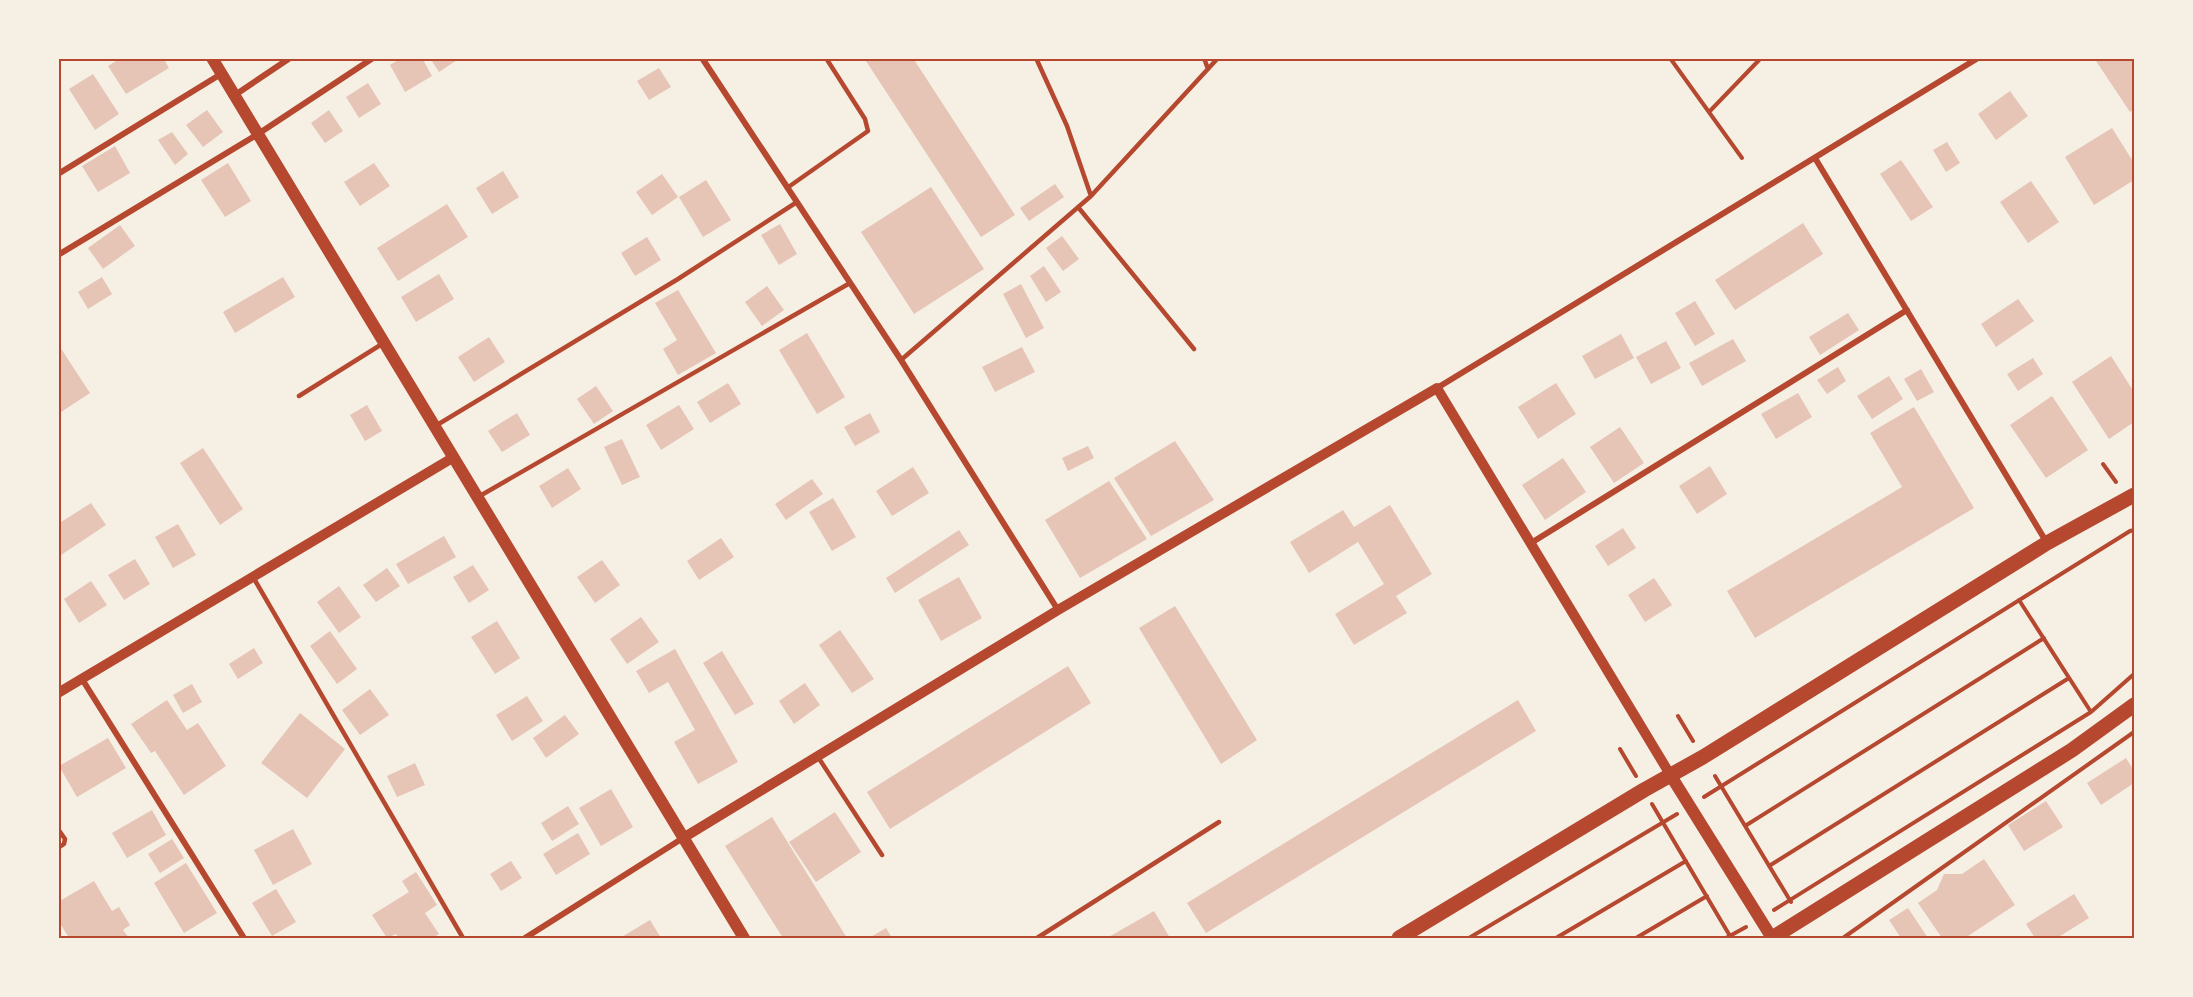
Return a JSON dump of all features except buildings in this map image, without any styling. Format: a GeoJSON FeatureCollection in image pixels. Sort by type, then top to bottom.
{"type":"FeatureCollection","features":[{"type":"Feature","properties":{"kind":"main road"},"geometry":{"type":"LineString","coordinates":[[212,58],[744,939]]}},
{"type":"Feature","properties":{"kind":"main road"},"geometry":{"type":"LineString","coordinates":[[1399,939],[1644,790],[1671,776],[2048,543],[2134,495]]}},
{"type":"Feature","properties":{"kind":"main road"},"geometry":{"type":"LineString","coordinates":[[1671,776],[1772,939],[2072,750],[2134,705]]}},
{"type":"Feature","properties":{"kind":"street"},"geometry":{"type":"LineString","coordinates":[[234,96],[290,58]]}},
{"type":"Feature","properties":{"kind":"street"},"geometry":{"type":"LineString","coordinates":[[58,255],[258,134],[373,58]]}},
{"type":"Feature","properties":{"kind":"street"},"geometry":{"type":"LineString","coordinates":[[702,58],[901,360],[1058,610]]}},
{"type":"Feature","properties":{"kind":"street"},"geometry":{"type":"LineString","coordinates":[[525,939],[683,838],[1058,610],[1437,388],[1978,58]]}},
{"type":"Feature","properties":{"kind":"street"},"geometry":{"type":"LineString","coordinates":[[58,174],[221,74]]}},
{"type":"Feature","properties":{"kind":"street"},"geometry":{"type":"LineString","coordinates":[[1815,158],[2048,543]]}},
{"type":"Feature","properties":{"kind":"street"},"geometry":{"type":"LineString","coordinates":[[1531,543],[1907,310]]}},
{"type":"Feature","properties":{"kind":"street"},"geometry":{"type":"LineString","coordinates":[[1437,388],[1671,776]]}},
{"type":"Feature","properties":{"kind":"street"},"geometry":{"type":"LineString","coordinates":[[58,693],[454,457]]}},
{"type":"Feature","properties":{"kind":"street"},"geometry":{"type":"LineString","coordinates":[[82,679],[244,939]]}},
{"type":"Feature","properties":{"kind":"lane"},"geometry":{"type":"LineString","coordinates":[[787,188],[868,131],[865,118],[826,58]]}},
{"type":"Feature","properties":{"kind":"lane"},"geometry":{"type":"LineString","coordinates":[[1036,58],[1067,126],[1091,196]]}},
{"type":"Feature","properties":{"kind":"lane"},"geometry":{"type":"LineString","coordinates":[[1204,58],[1208,69]]}},
{"type":"Feature","properties":{"kind":"lane"},"geometry":{"type":"LineString","coordinates":[[901,360],[1091,196],[1218,58]]}},
{"type":"Feature","properties":{"kind":"lane"},"geometry":{"type":"LineString","coordinates":[[435,426],[678,279],[797,202]]}},
{"type":"Feature","properties":{"kind":"lane"},"geometry":{"type":"LineString","coordinates":[[1078,207],[1194,349]]}},
{"type":"Feature","properties":{"kind":"lane"},"geometry":{"type":"LineString","coordinates":[[478,497],[850,284]]}},
{"type":"Feature","properties":{"kind":"lane"},"geometry":{"type":"LineString","coordinates":[[299,396],[384,343]]}},
{"type":"Feature","properties":{"kind":"lane"},"geometry":{"type":"LineString","coordinates":[[253,577],[463,939]]}},
{"type":"Feature","properties":{"kind":"lane"},"geometry":{"type":"LineString","coordinates":[[818,757],[882,855]]}},
{"type":"Feature","properties":{"kind":"lane"},"geometry":{"type":"LineString","coordinates":[[1037,939],[1219,822]]}},
{"type":"Feature","properties":{"kind":"lane"},"geometry":{"type":"LineString","coordinates":[[58,829],[65,839],[64,844],[58,848]]}},
{"type":"Feature","properties":{"kind":"path"},"geometry":{"type":"LineString","coordinates":[[1670,58],[1742,158]]}},
{"type":"Feature","properties":{"kind":"path"},"geometry":{"type":"LineString","coordinates":[[1708,112],[1761,58]]}},
{"type":"Feature","properties":{"kind":"path"},"geometry":{"type":"LineString","coordinates":[[2103,464],[2116,482]]}},
{"type":"Feature","properties":{"kind":"path"},"geometry":{"type":"LineString","coordinates":[[1704,797],[2134,530]]}},
{"type":"Feature","properties":{"kind":"path"},"geometry":{"type":"LineString","coordinates":[[2019,600],[2091,712]]}},
{"type":"Feature","properties":{"kind":"path"},"geometry":{"type":"LineString","coordinates":[[1745,826],[2044,638]]}},
{"type":"Feature","properties":{"kind":"path"},"geometry":{"type":"LineString","coordinates":[[1774,910],[2091,712],[2134,674]]}},
{"type":"Feature","properties":{"kind":"path"},"geometry":{"type":"LineString","coordinates":[[1769,866],[2069,678]]}},
{"type":"Feature","properties":{"kind":"path"},"geometry":{"type":"LineString","coordinates":[[1678,716],[1693,741]]}},
{"type":"Feature","properties":{"kind":"path"},"geometry":{"type":"LineString","coordinates":[[1843,939],[2134,732]]}},
{"type":"Feature","properties":{"kind":"path"},"geometry":{"type":"LineString","coordinates":[[1620,749],[1707,896],[1728,937],[1746,927]]}},
{"type":"Feature","properties":{"kind":"path"},"geometry":{"type":"LineString","coordinates":[[1714,777],[1796,910]]}},
{"type":"Feature","properties":{"kind":"path"},"geometry":{"type":"LineString","coordinates":[[1469,939],[1677,814]]}},
{"type":"Feature","properties":{"kind":"path"},"geometry":{"type":"LineString","coordinates":[[1556,939],[1686,861]]}},
{"type":"Feature","properties":{"kind":"path"},"geometry":{"type":"LineString","coordinates":[[1636,939],[1707,896]]}}]}
